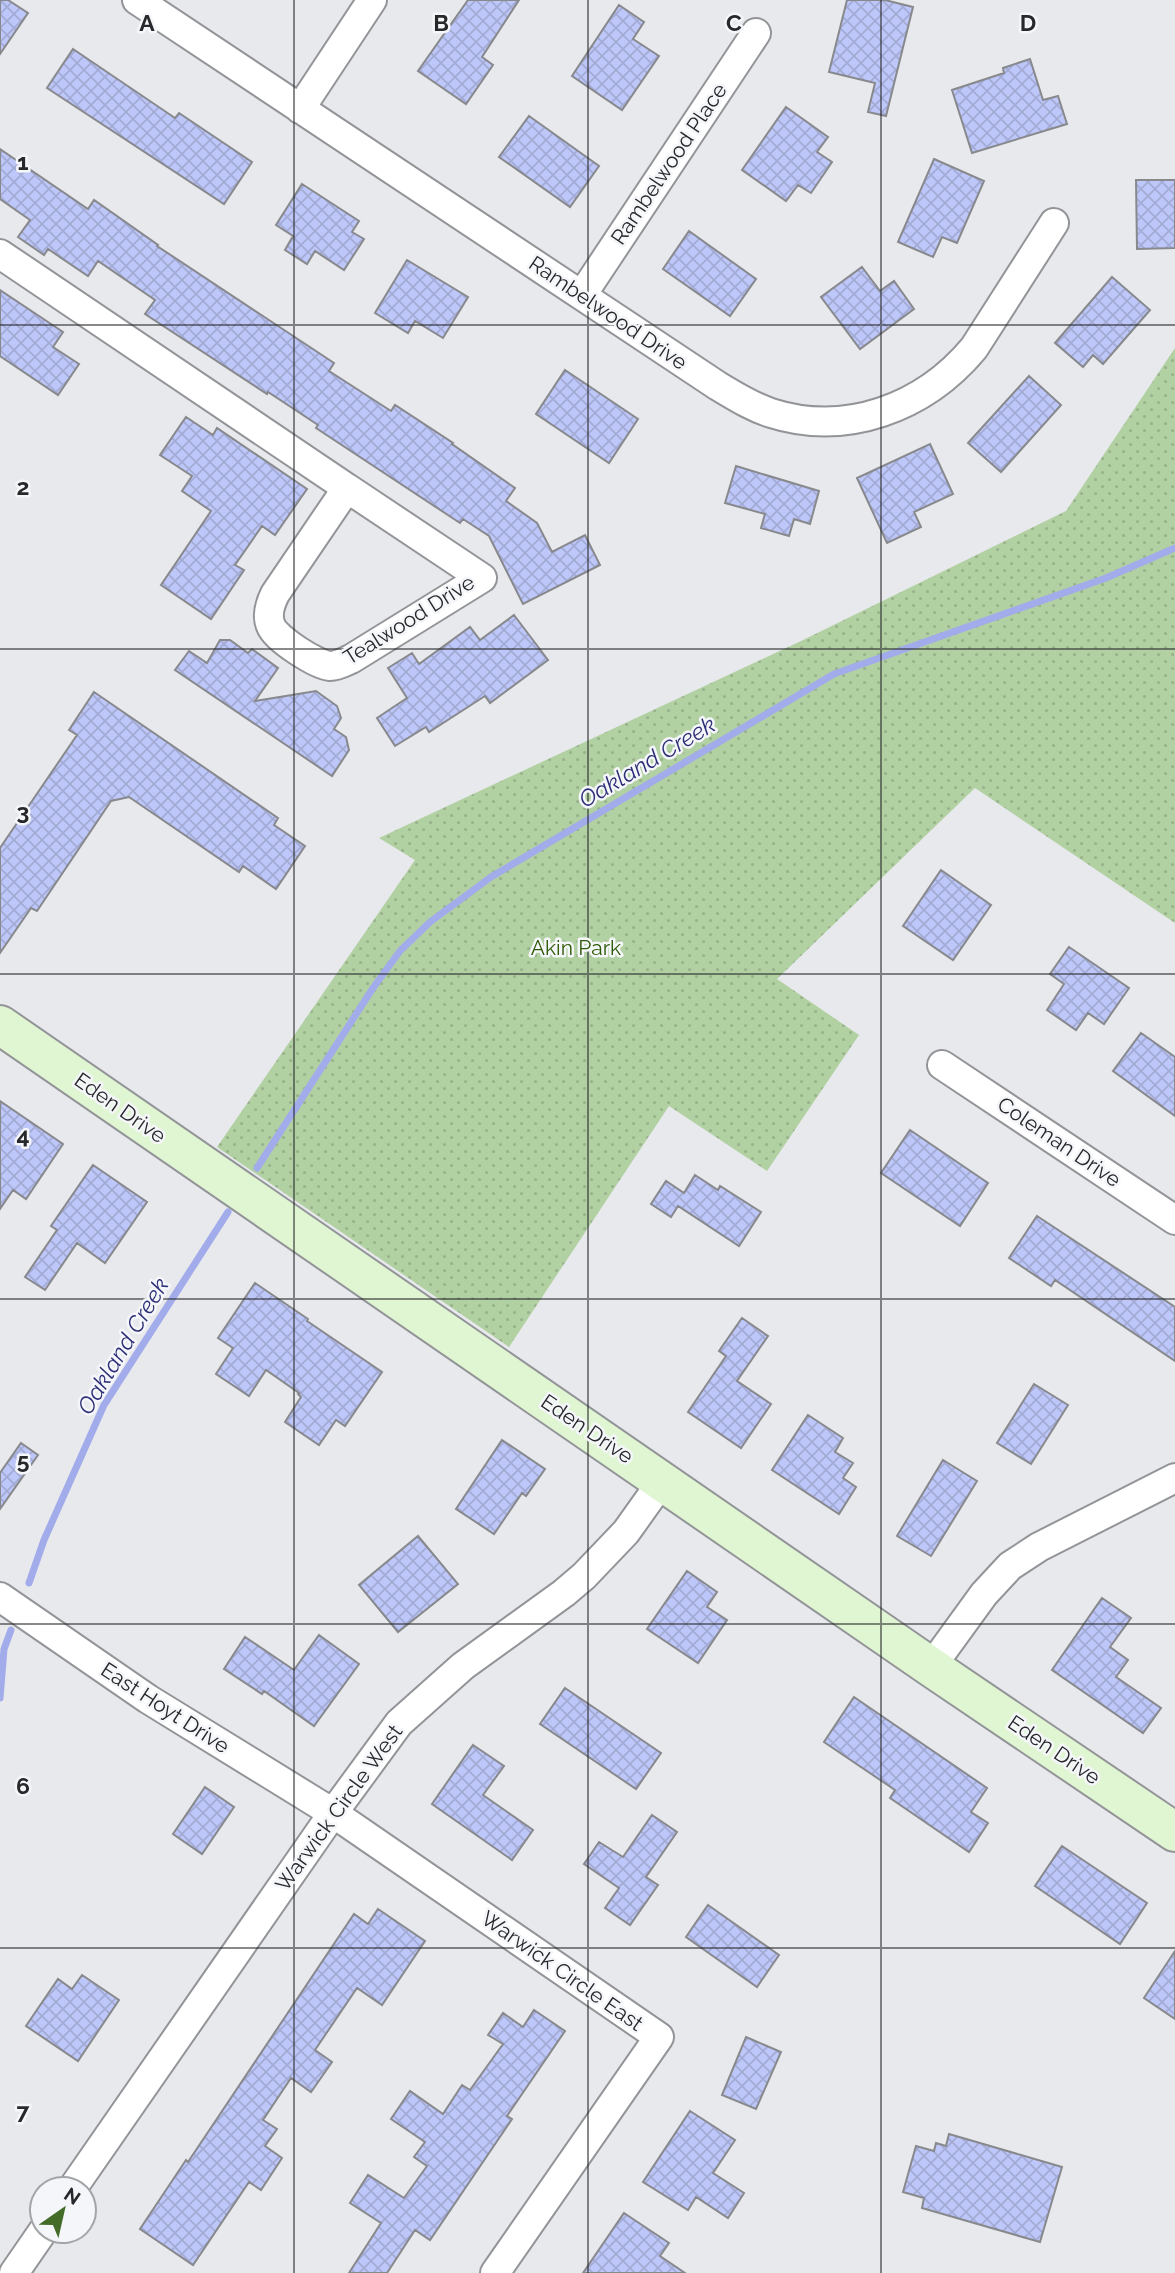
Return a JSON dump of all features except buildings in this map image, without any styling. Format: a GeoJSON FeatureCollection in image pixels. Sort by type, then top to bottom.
{"type":"FeatureCollection","features":[{"type":"Feature","properties":{"kind":"street","name":"Rambelwood Drive"},"geometry":{"type":"LineString","coordinates":[[137,0],[718,386],[759,408],[786,417],[823,422],[859,419],[909,402],[959,365],[974,348],[1054,223]]}},
{"type":"Feature","properties":{"kind":"street"},"geometry":{"type":"LineString","coordinates":[[300,109],[372,0]]}},
{"type":"Feature","properties":{"kind":"street","name":"Rambelwood Place"},"geometry":{"type":"LineString","coordinates":[[582,295],[756,33]]}},
{"type":"Feature","properties":{"kind":"street","name":"Tealwood Drive"},"geometry":{"type":"LineString","coordinates":[[0,254],[482,578],[351,659],[327,666],[314,661],[277,635],[271,626],[269,611],[275,594],[347,488]]}},
{"type":"Feature","properties":{"kind":"street","name":"Eden Drive"},"geometry":{"type":"LineString","coordinates":[[0,1025],[931,1667],[1175,1832]]}},
{"type":"Feature","properties":{"kind":"street","name":"Coleman Drive"},"geometry":{"type":"LineString","coordinates":[[942,1065],[1175,1220]]}},
{"type":"Feature","properties":{"kind":"street"},"geometry":{"type":"LineString","coordinates":[[931,1667],[984,1594],[1010,1566],[1040,1547],[1175,1478]]}},
{"type":"Feature","properties":{"kind":"street","name":"Warwick Circle West"},"geometry":{"type":"LineString","coordinates":[[82,2175],[333,1813],[400,1724],[463,1666],[584,1576],[626,1532],[663,1480]]}},
{"type":"Feature","properties":{"kind":"street","name":"East Hoyt Drive"},"geometry":{"type":"LineString","coordinates":[[0,1597],[148,1699],[333,1813]]}},
{"type":"Feature","properties":{"kind":"street","name":"Warwick Circle East"},"geometry":{"type":"LineString","coordinates":[[333,1813],[659,2037],[495,2273]]}},
{"type":"Feature","properties":{"kind":"street"},"geometry":{"type":"LineString","coordinates":[[14,2273],[33,2245]]}},
{"type":"Feature","properties":{"kind":"green space","name":"Akin Park"},"geometry":{"type":"Polygon","coordinates":[[[1175,348],[1175,923],[975,788],[777,979],[859,1035],[767,1171],[669,1106],[509,1347],[217,1147],[415,860],[379,838],[801,641],[1066,511],[1175,348]]]}},
{"type":"Feature","properties":{"kind":"waterway","name":"Oakland Creek"},"geometry":{"type":"LineString","coordinates":[[257,1168],[373,988],[400,951],[430,922],[491,877],[834,674],[1106,578],[1175,548]]}},
{"type":"Feature","properties":{"kind":"waterway","name":"Oakland Creek"},"geometry":{"type":"LineString","coordinates":[[29,1583],[44,1540],[104,1405],[228,1212]]}},
{"type":"Feature","properties":{"kind":"waterway","name":"Oakland Creek"},"geometry":{"type":"LineString","coordinates":[[0,1698],[4,1649],[11,1630]]}}]}
